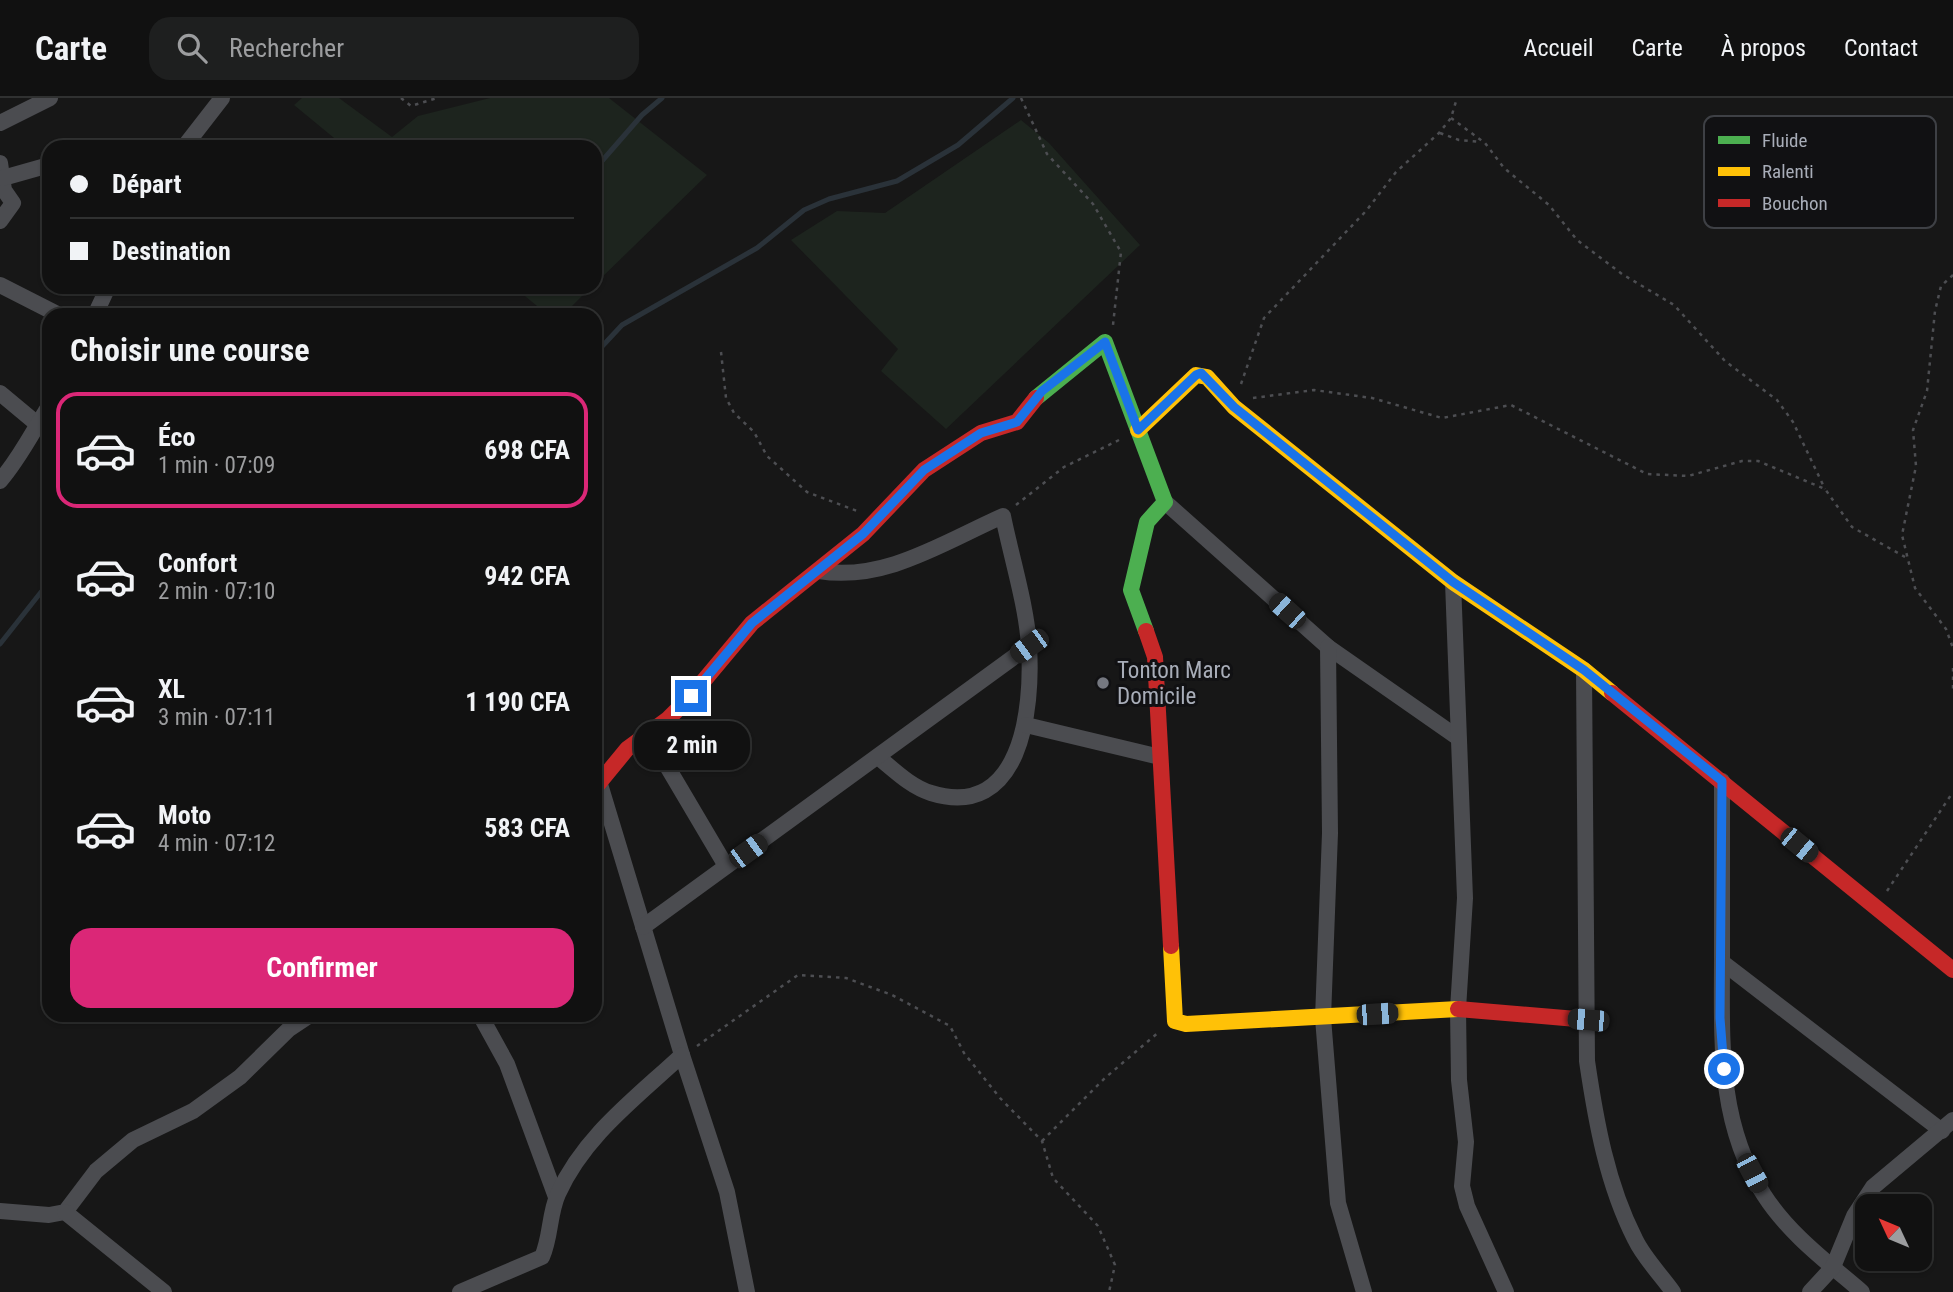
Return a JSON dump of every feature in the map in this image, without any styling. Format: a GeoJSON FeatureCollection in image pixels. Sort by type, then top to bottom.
{"type":"FeatureCollection","features":[{"type":"Feature","properties":{"kind":"street"},"geometry":{"type":"LineString","coordinates":[[0,123],[50,98]]}},
{"type":"Feature","properties":{"kind":"street"},"geometry":{"type":"LineString","coordinates":[[189,140],[222,98]]}},
{"type":"Feature","properties":{"kind":"street"},"geometry":{"type":"LineString","coordinates":[[0,221],[13,203],[4,190],[1,171],[42,165]]}},
{"type":"Feature","properties":{"kind":"street"},"geometry":{"type":"LineString","coordinates":[[0,285],[45,308]]}},
{"type":"Feature","properties":{"kind":"street"},"geometry":{"type":"LineString","coordinates":[[602,779],[627,749],[691,696],[752,623],[785,594],[819,571],[876,521],[924,470],[981,433],[1017,422],[1042,391],[1105,342],[1165,502],[1328,647],[1457,737]]}},
{"type":"Feature","properties":{"kind":"street"},"geometry":{"type":"LineString","coordinates":[[1138,430],[1201,373],[1234,407],[1453,582],[1584,670],[1953,970]]}},
{"type":"Feature","properties":{"kind":"street"},"geometry":{"type":"LineString","coordinates":[[0,393],[36,423]]}},
{"type":"Feature","properties":{"kind":"street"},"geometry":{"type":"LineString","coordinates":[[0,481],[22,454],[42,415]]}},
{"type":"Feature","properties":{"kind":"street"},"geometry":{"type":"LineString","coordinates":[[1165,502],[1147,522],[1131,590],[1156,657],[1175,1021],[1186,1024],[1458,1009],[1588,1020]]}},
{"type":"Feature","properties":{"kind":"street"},"geometry":{"type":"LineString","coordinates":[[819,571],[856,574],[891,566],[1003,516],[1029,646],[1026,725],[1006,775],[993,788],[955,797],[931,793],[915,786],[878,757]]}},
{"type":"Feature","properties":{"kind":"street"},"geometry":{"type":"LineString","coordinates":[[1453,582],[1465,898],[1458,1009],[1459,1080],[1466,1142],[1462,1186],[1467,1206],[1506,1292]]}},
{"type":"Feature","properties":{"kind":"street"},"geometry":{"type":"LineString","coordinates":[[643,927],[1029,646]]}},
{"type":"Feature","properties":{"kind":"street"},"geometry":{"type":"LineString","coordinates":[[1328,647],[1331,832],[1323,1018],[1338,1203],[1364,1292]]}},
{"type":"Feature","properties":{"kind":"street"},"geometry":{"type":"LineString","coordinates":[[1584,670],[1587,1061],[1595,1116],[1611,1180],[1635,1241],[1673,1292]]}},
{"type":"Feature","properties":{"kind":"street"},"geometry":{"type":"LineString","coordinates":[[1026,725],[1160,757]]}},
{"type":"Feature","properties":{"kind":"street"},"geometry":{"type":"LineString","coordinates":[[648,734],[726,866]]}},
{"type":"Feature","properties":{"kind":"street"},"geometry":{"type":"LineString","coordinates":[[1722,781],[1720,1018],[1725,1094],[1741,1151],[1764,1195],[1797,1237],[1862,1292]]}},
{"type":"Feature","properties":{"kind":"street"},"geometry":{"type":"LineString","coordinates":[[602,800],[727,1192],[747,1292]]}},
{"type":"Feature","properties":{"kind":"street"},"geometry":{"type":"LineString","coordinates":[[1722,962],[1947,1126],[1873,1187],[1854,1216],[1833,1267],[1810,1292]]}},
{"type":"Feature","properties":{"kind":"street"},"geometry":{"type":"LineString","coordinates":[[0,1211],[49,1216],[65,1212],[96,1171],[133,1140],[192,1111],[240,1077],[300,1022]]}},
{"type":"Feature","properties":{"kind":"street"},"geometry":{"type":"LineString","coordinates":[[484,1022],[507,1064],[556,1198]]}},
{"type":"Feature","properties":{"kind":"street"},"geometry":{"type":"LineString","coordinates":[[460,1292],[542,1256],[556,1198],[572,1166],[594,1137],[682,1055]]}},
{"type":"Feature","properties":{"kind":"street"},"geometry":{"type":"LineString","coordinates":[[65,1212],[164,1292]]}},
{"type":"Feature","properties":{"kind":"path"},"geometry":{"type":"LineString","coordinates":[[401,98],[411,106],[438,98]]}},
{"type":"Feature","properties":{"kind":"path"},"geometry":{"type":"LineString","coordinates":[[1021,98],[1042,145],[1093,204],[1121,252],[1116,319],[1105,342]]}},
{"type":"Feature","properties":{"kind":"path"},"geometry":{"type":"LineString","coordinates":[[1234,407],[1264,318],[1366,211],[1396,172],[1439,133],[1451,118],[1457,98]]}},
{"type":"Feature","properties":{"kind":"path"},"geometry":{"type":"LineString","coordinates":[[1451,118],[1485,143],[1504,167],[1549,205],[1577,240],[1622,274],[1674,305],[1725,361],[1777,400],[1793,422],[1825,489],[1852,527],[1905,557]]}},
{"type":"Feature","properties":{"kind":"path"},"geometry":{"type":"LineString","coordinates":[[1439,133],[1459,140],[1485,143]]}},
{"type":"Feature","properties":{"kind":"path"},"geometry":{"type":"LineString","coordinates":[[1953,275],[1941,286],[1935,311],[1927,391],[1913,430],[1916,466],[1902,535],[1905,557],[1915,588],[1946,629],[1953,648]]}},
{"type":"Feature","properties":{"kind":"path"},"geometry":{"type":"LineString","coordinates":[[721,352],[726,398],[734,413],[754,432],[767,456],[807,492],[840,503],[876,521]]}},
{"type":"Feature","properties":{"kind":"path"},"geometry":{"type":"LineString","coordinates":[[1234,407],[1260,396],[1314,390],[1371,398],[1442,418],[1511,405],[1647,474],[1688,476],[1742,461],[1758,460],[1825,489]]}},
{"type":"Feature","properties":{"kind":"path"},"geometry":{"type":"LineString","coordinates":[[1003,516],[1064,467],[1138,430]]}},
{"type":"Feature","properties":{"kind":"path"},"geometry":{"type":"LineString","coordinates":[[1953,668],[1953,690]]}},
{"type":"Feature","properties":{"kind":"path"},"geometry":{"type":"LineString","coordinates":[[1877,908],[1900,868],[1953,792]]}},
{"type":"Feature","properties":{"kind":"path"},"geometry":{"type":"LineString","coordinates":[[682,1055],[734,1023],[765,996],[798,975],[846,978],[892,995],[950,1026],[964,1053],[1000,1098],[1042,1141],[1053,1178],[1098,1226],[1115,1265],[1109,1292]]}},
{"type":"Feature","properties":{"kind":"path"},"geometry":{"type":"LineString","coordinates":[[1042,1141],[1143,1043],[1175,1021]]}},
{"type":"Feature","properties":{"kind":"shaded area"},"geometry":{"type":"Polygon","coordinates":[[[302,98],[339,98],[392,137],[418,116],[490,98],[609,98],[707,175],[602,277],[602,140],[336,140],[294,105],[302,98]]]}},
{"type":"Feature","properties":{"kind":"shaded area"},"geometry":{"type":"Polygon","coordinates":[[[1021,120],[1049,143],[1140,245],[946,429],[881,371],[898,349],[791,240],[837,211],[885,213],[1021,120]]]}},
{"type":"Feature","properties":{"kind":"shaded area"},"geometry":{"type":"Polygon","coordinates":[[[522,294],[584,294],[570,308],[540,308],[522,294]]]}},
{"type":"Feature","properties":{"kind":"waterway"},"geometry":{"type":"LineString","coordinates":[[602,161],[642,115],[662,98]]}},
{"type":"Feature","properties":{"kind":"waterway"},"geometry":{"type":"LineString","coordinates":[[602,346],[622,325],[757,248],[804,210],[829,199],[897,181],[958,145],[1013,98]]}},
{"type":"Feature","properties":{"kind":"waterway"},"geometry":{"type":"LineString","coordinates":[[0,644],[42,591]]}},
{"type":"Feature","properties":{"kind":"traffic: fast"},"geometry":{"type":"LineString","coordinates":[[1036,398],[1105,342],[1165,502],[1147,522],[1131,590],[1146,631]]}},
{"type":"Feature","properties":{"kind":"traffic: slow"},"geometry":{"type":"LineString","coordinates":[[1138,430],[1196,375],[1207,377],[1234,407],[1453,582],[1584,670],[1612,693]]}},
{"type":"Feature","properties":{"kind":"traffic: slow"},"geometry":{"type":"LineString","coordinates":[[1171,946],[1175,1021],[1186,1024],[1458,1009]]}},
{"type":"Feature","properties":{"kind":"traffic: jam"},"geometry":{"type":"LineString","coordinates":[[602,779],[627,749],[668,719],[691,696],[752,623],[863,534],[924,470],[981,433],[1017,422],[1036,398]]}},
{"type":"Feature","properties":{"kind":"traffic: jam"},"geometry":{"type":"LineString","coordinates":[[1146,631],[1155,657],[1171,946]]}},
{"type":"Feature","properties":{"kind":"traffic: jam"},"geometry":{"type":"LineString","coordinates":[[1612,693],[1953,970]]}},
{"type":"Feature","properties":{"kind":"traffic: jam"},"geometry":{"type":"LineString","coordinates":[[1458,1009],[1588,1020]]}},
{"type":"Feature","properties":{"kind":"place","name":"Tonton Marc Domicile"},"geometry":{"type":"Point","coordinates":[1103,683]}},
{"type":"Feature","properties":{"kind":"route"},"geometry":{"type":"LineString","coordinates":[[691,696],[732,643],[752,623],[863,534],[924,470],[944,454],[981,433],[1017,422],[1042,391],[1105,342],[1138,430],[1201,373],[1234,407],[1453,582],[1584,670],[1722,781],[1720,1018],[1724,1069]]}}]}
